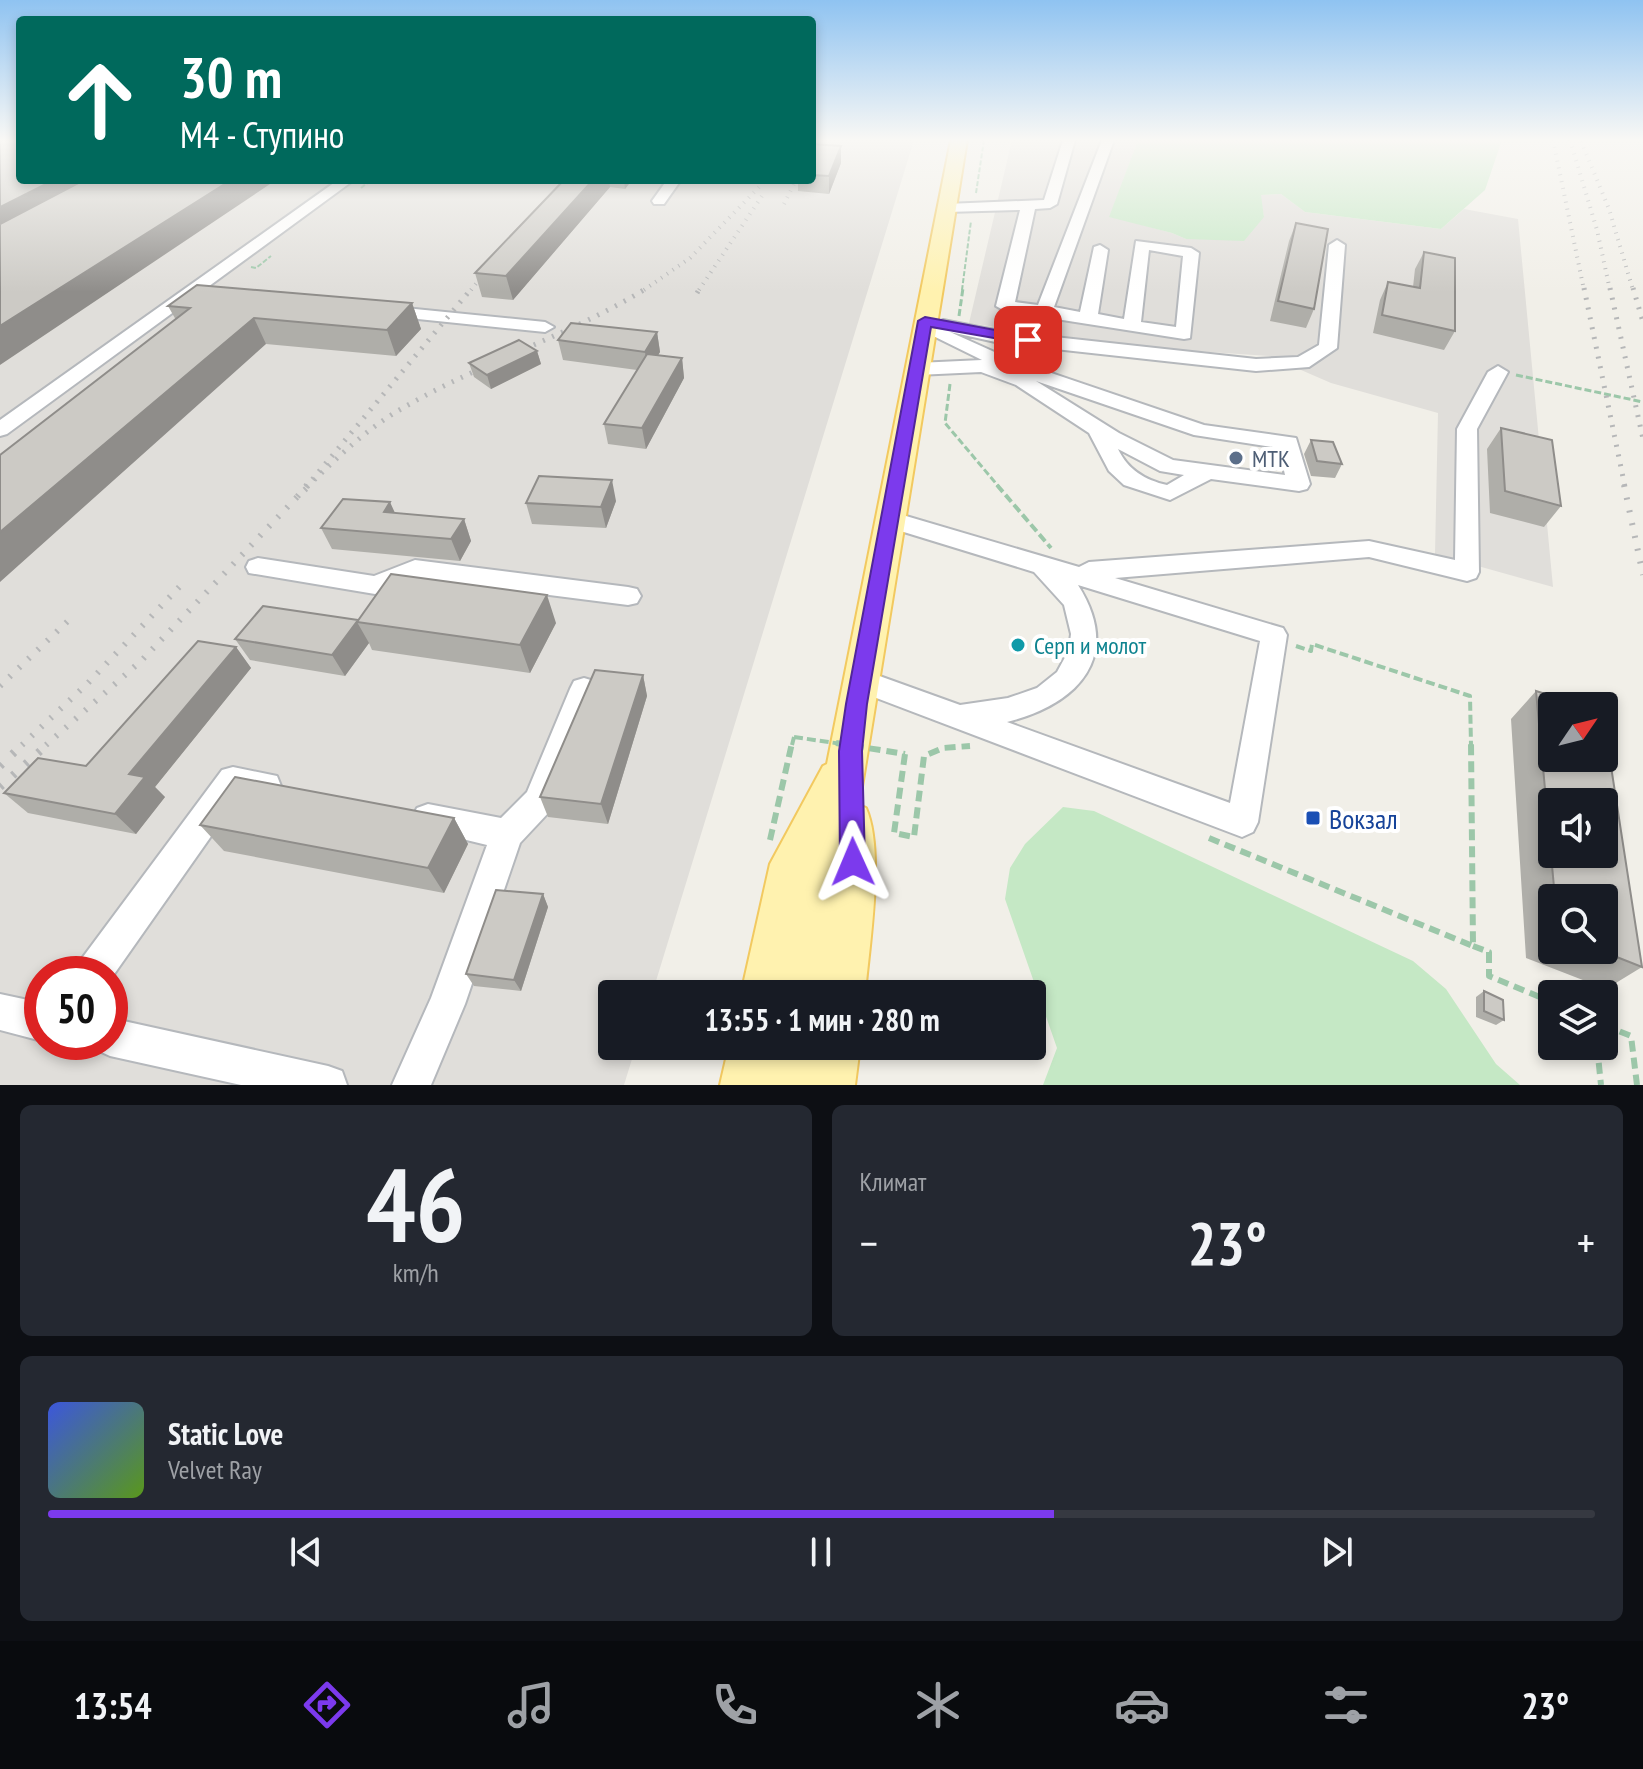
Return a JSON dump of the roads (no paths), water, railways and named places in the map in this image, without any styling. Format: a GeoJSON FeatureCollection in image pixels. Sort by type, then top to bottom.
{"type":"FeatureCollection","features":[{"type":"Feature","properties":{"kind":"main road"},"geometry":{"type":"LineString","coordinates":[[810,980],[860,680],[949,191]]}},
{"type":"Feature","properties":{"kind":"main road"},"geometry":{"type":"LineString","coordinates":[[767,980],[791,864],[850,751]]}},
{"type":"Feature","properties":{"kind":"main road"},"geometry":{"type":"LineString","coordinates":[[843,980],[853,890],[850,751]]}},
{"type":"Feature","properties":{"kind":"main road"},"geometry":{"type":"LineString","coordinates":[[744,1085],[750,1060]]}},
{"type":"Feature","properties":{"kind":"main road"},"geometry":{"type":"LineString","coordinates":[[792,1085],[796,1060]]}},
{"type":"Feature","properties":{"kind":"main road"},"geometry":{"type":"LineString","coordinates":[[831,1085],[834,1060]]}},
{"type":"Feature","properties":{"kind":"lane"},"geometry":{"type":"LineString","coordinates":[[0,430],[332,191]]}},
{"type":"Feature","properties":{"kind":"lane"},"geometry":{"type":"LineString","coordinates":[[659,201],[666,191]]}},
{"type":"Feature","properties":{"kind":"lane"},"geometry":{"type":"LineString","coordinates":[[946,208],[1050,204],[1053,191]]}},
{"type":"Feature","properties":{"kind":"lane"},"geometry":{"type":"LineString","coordinates":[[1044,311],[1089,191]]}},
{"type":"Feature","properties":{"kind":"lane"},"geometry":{"type":"LineString","coordinates":[[1028,205],[1005,306],[1184,334],[1191,253],[1142,244],[1132,325]]}},
{"type":"Feature","properties":{"kind":"lane"},"geometry":{"type":"LineString","coordinates":[[925,324],[1000,337],[1256,365],[1302,363],[1328,348],[1337,245]]}},
{"type":"Feature","properties":{"kind":"lane"},"geometry":{"type":"LineString","coordinates":[[1088,318],[1100,250]]}},
{"type":"Feature","properties":{"kind":"lane"},"geometry":{"type":"LineString","coordinates":[[385,311],[545,327]]}},
{"type":"Feature","properties":{"kind":"lane"},"geometry":{"type":"LineString","coordinates":[[917,369],[981,366],[1023,381],[1098,429],[1109,457],[1123,477],[1145,488],[1170,493],[1207,472],[1299,484],[1288,443],[1201,431],[1003,363],[925,324]]}},
{"type":"Feature","properties":{"kind":"lane"},"geometry":{"type":"LineString","coordinates":[[1073,573],[1369,549],[1467,572],[1467,429],[1498,372]]}},
{"type":"Feature","properties":{"kind":"lane"},"geometry":{"type":"LineString","coordinates":[[860,680],[1242,822],[1274,635],[889,519]]}},
{"type":"Feature","properties":{"kind":"lane"},"geometry":{"type":"LineString","coordinates":[[950,713],[995,714],[1035,702],[1067,680],[1082,653],[1086,626],[1076,600],[1056,576],[1036,562]]}},
{"type":"Feature","properties":{"kind":"lane"},"geometry":{"type":"LineString","coordinates":[[258,567],[375,585],[415,569],[628,596]]}},
{"type":"Feature","properties":{"kind":"lane"},"geometry":{"type":"LineString","coordinates":[[411,1085],[447,1004],[507,834],[539,801],[584,689]]}},
{"type":"Feature","properties":{"kind":"lane"},"geometry":{"type":"LineString","coordinates":[[106,956],[233,780],[294,792]]}},
{"type":"Feature","properties":{"kind":"lane"},"geometry":{"type":"LineString","coordinates":[[400,813],[507,834]]}},
{"type":"Feature","properties":{"kind":"lane"},"geometry":{"type":"LineString","coordinates":[[0,1012],[24,1018]]}},
{"type":"Feature","properties":{"kind":"lane"},"geometry":{"type":"LineString","coordinates":[[128,1041],[328,1085]]}},
{"type":"Feature","properties":{"kind":"railway"},"geometry":{"type":"LineString","coordinates":[[646,288],[690,258],[756,191]]}},
{"type":"Feature","properties":{"kind":"railway"},"geometry":{"type":"LineString","coordinates":[[784,204],[791,191]]}},
{"type":"Feature","properties":{"kind":"railway"},"geometry":{"type":"LineString","coordinates":[[1563,191],[1584,290]]}},
{"type":"Feature","properties":{"kind":"railway"},"geometry":{"type":"LineString","coordinates":[[1585,191],[1610,290]]}},
{"type":"Feature","properties":{"kind":"railway"},"geometry":{"type":"LineString","coordinates":[[1601,191],[1633,290]]}},
{"type":"Feature","properties":{"kind":"railway"},"geometry":{"type":"LineString","coordinates":[[699,290],[762,196]]}},
{"type":"Feature","properties":{"kind":"railway"},"geometry":{"type":"LineString","coordinates":[[471,290],[492,263]]}},
{"type":"Feature","properties":{"kind":"railway"},"geometry":{"type":"LineString","coordinates":[[306,487],[472,288]]}},
{"type":"Feature","properties":{"kind":"railway"},"geometry":{"type":"LineString","coordinates":[[307,487],[361,437],[396,412],[646,288]]}},
{"type":"Feature","properties":{"kind":"railway"},"geometry":{"type":"LineString","coordinates":[[697,293],[700,288]]}},
{"type":"Feature","properties":{"kind":"railway"},"geometry":{"type":"LineString","coordinates":[[1584,288],[1625,487]]}},
{"type":"Feature","properties":{"kind":"railway"},"geometry":{"type":"LineString","coordinates":[[1610,288],[1643,439]]}},
{"type":"Feature","properties":{"kind":"railway"},"geometry":{"type":"LineString","coordinates":[[1633,288],[1643,322]]}},
{"type":"Feature","properties":{"kind":"railway"},"geometry":{"type":"LineString","coordinates":[[297,497],[307,485]]}},
{"type":"Feature","properties":{"kind":"railway"},"geometry":{"type":"LineString","coordinates":[[297,497],[310,485]]}},
{"type":"Feature","properties":{"kind":"railway"},"geometry":{"type":"LineString","coordinates":[[1624,485],[1643,575]]}},
{"type":"Feature","properties":{"kind":"railway"},"geometry":{"type":"LineString","coordinates":[[46,745],[142,660],[297,497]]}},
{"type":"Feature","properties":{"kind":"railway"},"geometry":{"type":"LineString","coordinates":[[22,745],[87,684],[183,583]]}},
{"type":"Feature","properties":{"kind":"railway"},"geometry":{"type":"LineString","coordinates":[[0,686],[71,618]]}},
{"type":"Feature","properties":{"kind":"railway"},"geometry":{"type":"LineString","coordinates":[[0,766],[24,743]]}},
{"type":"Feature","properties":{"kind":"railway"},"geometry":{"type":"LineString","coordinates":[[0,787],[49,743]]}},
{"type":"Feature","properties":{"kind":"place","name":"МТК"},"geometry":{"type":"Point","coordinates":[1236,458]}},
{"type":"Feature","properties":{"kind":"place","name":"Серп и молот"},"geometry":{"type":"Point","coordinates":[1018,645]}},
{"type":"Feature","properties":{"kind":"place","name":"Вокзал"},"geometry":{"type":"Point","coordinates":[1313,818]}}]}
